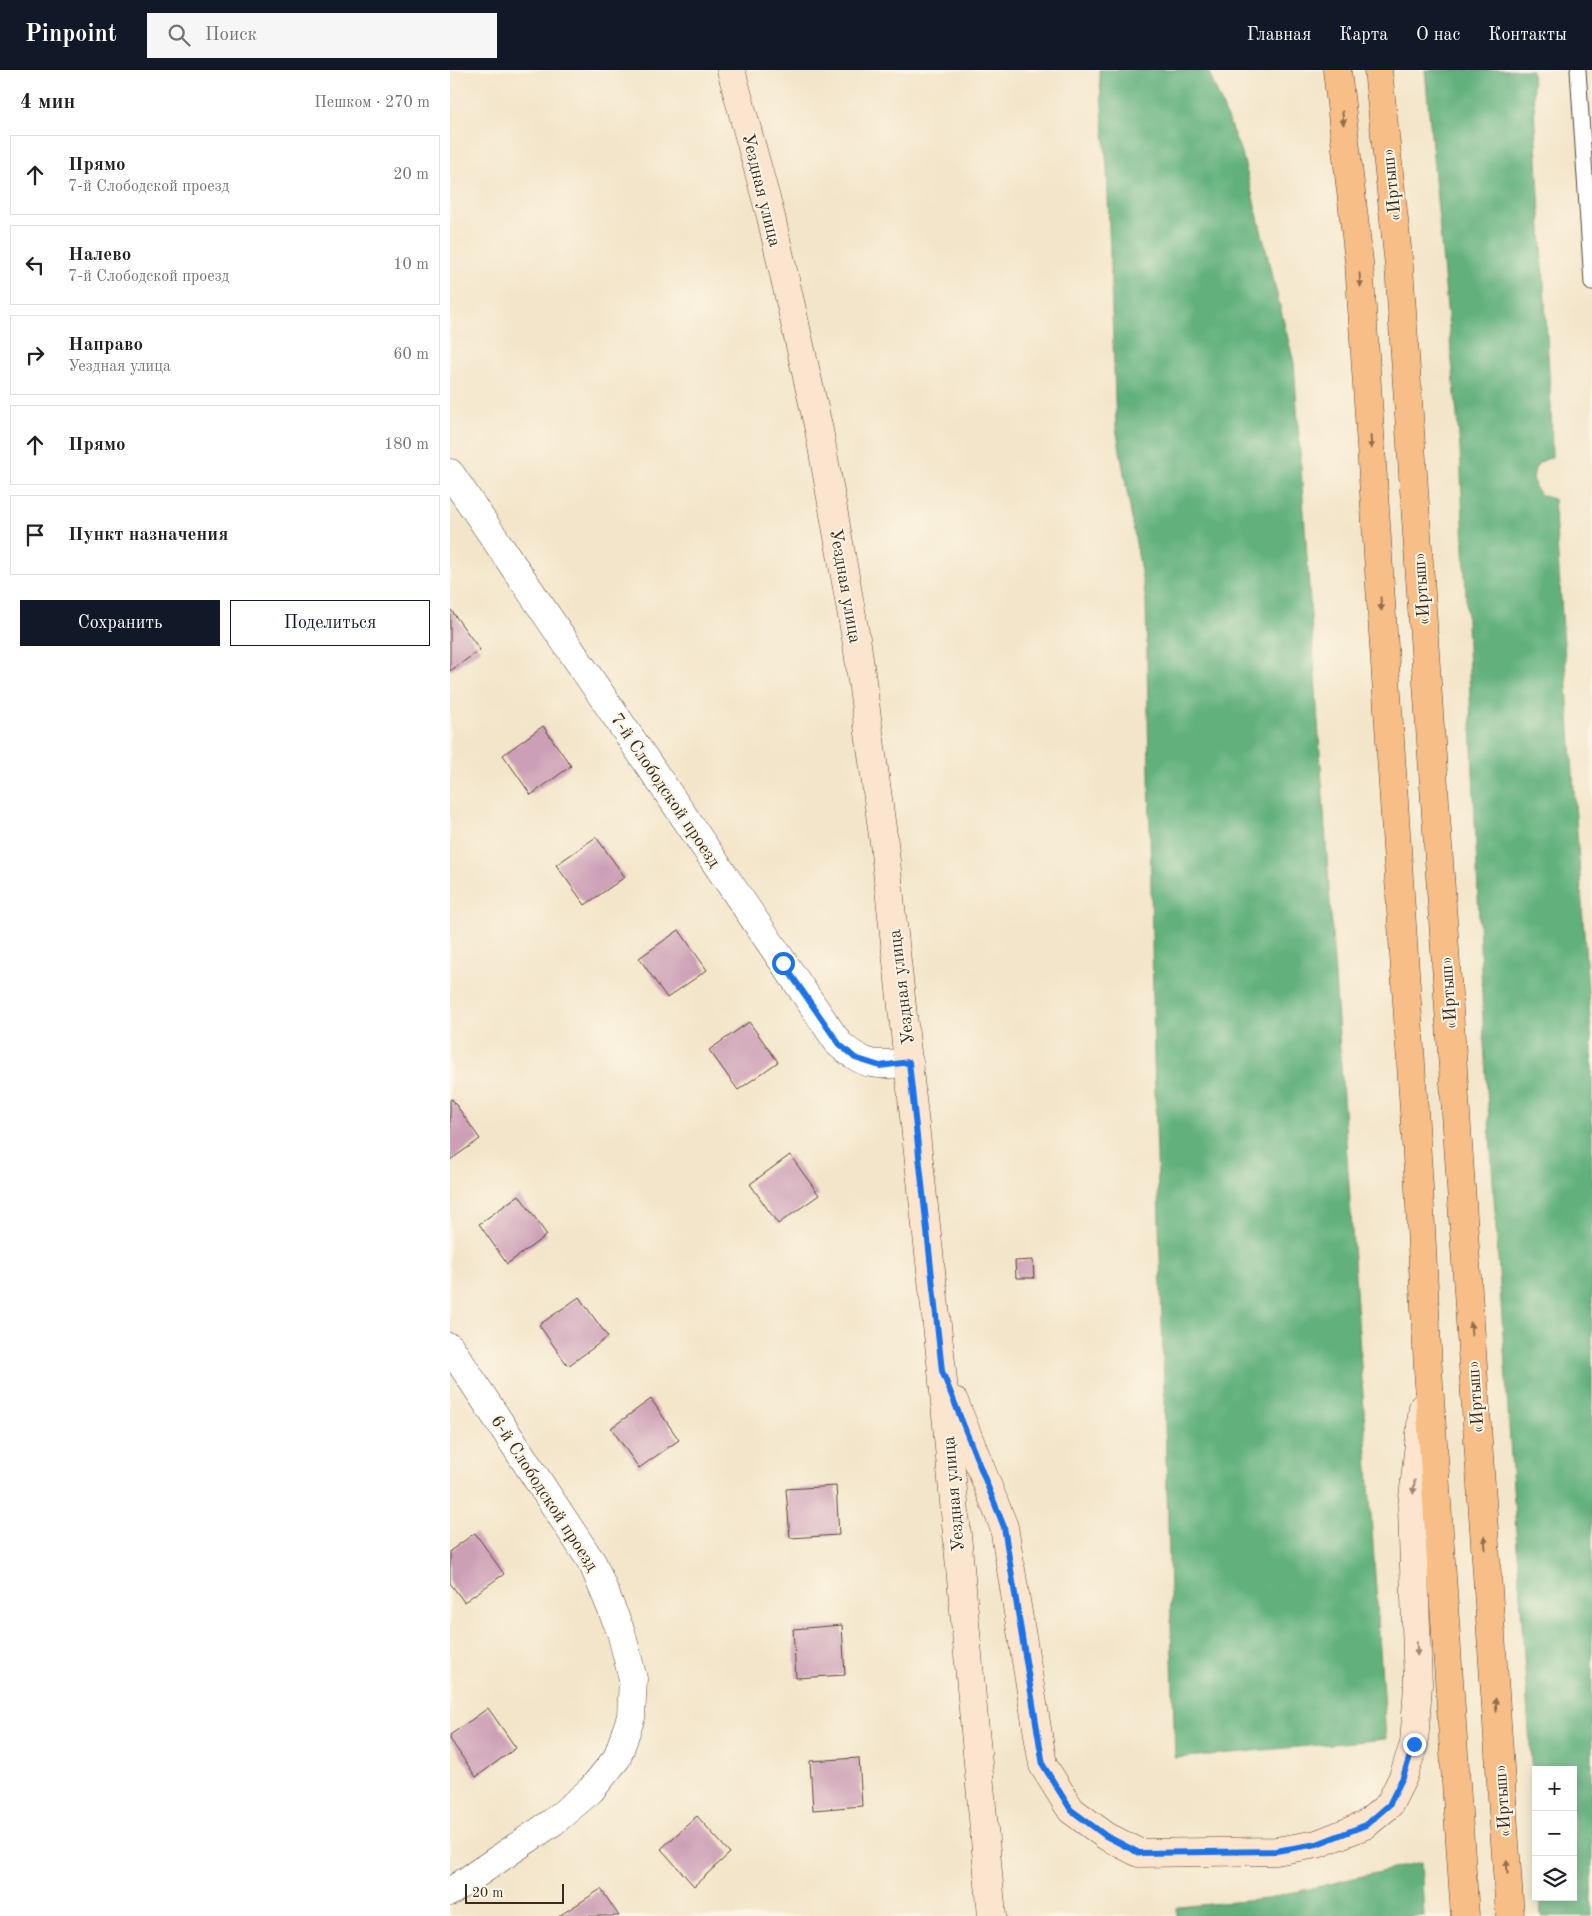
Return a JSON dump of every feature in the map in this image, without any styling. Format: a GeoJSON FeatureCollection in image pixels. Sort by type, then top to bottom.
{"type":"FeatureCollection","features":[{"type":"Feature","properties":{"kind":"highway"},"geometry":{"type":"LineString","coordinates":[[1337,70],[1360,272],[1419,1187],[1428,1368],[1465,1916]]}},
{"type":"Feature","properties":{"kind":"highway","name":"«Иртыш»"},"geometry":{"type":"LineString","coordinates":[[1378,70],[1400,266],[1510,1916]]}},
{"type":"Feature","properties":{"kind":"street","name":"Уездная улица"},"geometry":{"type":"LineString","coordinates":[[731,70],[770,218],[816,420],[854,624],[884,843],[909,1062],[942,1371],[992,1916]]}},
{"type":"Feature","properties":{"kind":"street","name":"7-й Слободской проезд"},"geometry":{"type":"LineString","coordinates":[[450,473],[839,1044],[855,1058],[880,1066],[909,1062]]}},
{"type":"Feature","properties":{"kind":"street","name":"6-й Слободской проезд"},"geometry":{"type":"LineString","coordinates":[[450,1347],[594,1564],[621,1632],[633,1679],[631,1717],[617,1758],[591,1790],[553,1822],[450,1892]]}},
{"type":"Feature","properties":{"kind":"street"},"geometry":{"type":"LineString","coordinates":[[942,1371],[1004,1527],[1043,1765],[1071,1810],[1106,1836],[1139,1853],[1231,1853],[1276,1851],[1317,1844],[1366,1825],[1389,1805],[1403,1777],[1414,1744],[1418,1685],[1412,1507],[1428,1368]]}},
{"type":"Feature","properties":{"kind":"lane"},"geometry":{"type":"LineString","coordinates":[[1578,70],[1592,282]]}},
{"type":"Feature","properties":{"kind":"green space"},"geometry":{"type":"Polygon","coordinates":[[[1099,70],[1208,70],[1243,157],[1294,363],[1386,1739],[1175,1758],[1154,1056],[1146,601],[1116,427],[1107,168],[1099,70]]]}},
{"type":"Feature","properties":{"kind":"green space"},"geometry":{"type":"Polygon","coordinates":[[[1425,70],[1532,70],[1551,408],[1552,457],[1537,465],[1534,474],[1534,484],[1542,495],[1554,499],[1592,1049],[1592,1916],[1541,1916],[1540,1901],[1577,1901],[1577,1766],[1532,1766],[1532,1777],[1484,1044],[1460,448],[1425,70]]]}},
{"type":"Feature","properties":{"kind":"green space"},"geometry":{"type":"Polygon","coordinates":[[[1421,1862],[1424,1916],[1177,1916],[1177,1907],[1267,1899],[1421,1862]]]}},
{"type":"Feature","properties":{"kind":"building"},"geometry":{"type":"Polygon","coordinates":[[[450,611],[480,650],[450,671],[450,611]]]}},
{"type":"Feature","properties":{"kind":"building"},"geometry":{"type":"Polygon","coordinates":[[[543,726],[571,766],[531,795],[503,755],[543,726]]]}},
{"type":"Feature","properties":{"kind":"building"},"geometry":{"type":"Polygon","coordinates":[[[596,837],[625,877],[585,905],[556,865],[596,837]]]}},
{"type":"Feature","properties":{"kind":"building"},"geometry":{"type":"Polygon","coordinates":[[[679,930],[707,970],[667,998],[639,958],[679,930]]]}},
{"type":"Feature","properties":{"kind":"building"},"geometry":{"type":"Polygon","coordinates":[[[749,1022],[778,1062],[738,1090],[709,1050],[749,1022]]]}},
{"type":"Feature","properties":{"kind":"building"},"geometry":{"type":"Polygon","coordinates":[[[452,1099],[480,1139],[450,1160],[450,1100],[452,1099]]]}},
{"type":"Feature","properties":{"kind":"building"},"geometry":{"type":"Polygon","coordinates":[[[790,1155],[819,1195],[778,1224],[750,1184],[790,1155]]]}},
{"type":"Feature","properties":{"kind":"building"},"geometry":{"type":"Polygon","coordinates":[[[519,1195],[547,1235],[507,1264],[479,1224],[519,1195]]]}},
{"type":"Feature","properties":{"kind":"building"},"geometry":{"type":"Polygon","coordinates":[[[1033,1260],[1034,1278],[1016,1278],[1015,1261],[1033,1260]]]}},
{"type":"Feature","properties":{"kind":"building"},"geometry":{"type":"Polygon","coordinates":[[[579,1297],[608,1337],[568,1366],[539,1325],[579,1297]]]}},
{"type":"Feature","properties":{"kind":"building"},"geometry":{"type":"Polygon","coordinates":[[[651,1399],[679,1440],[639,1468],[611,1428],[651,1399]]]}},
{"type":"Feature","properties":{"kind":"building"},"geometry":{"type":"Polygon","coordinates":[[[836,1486],[839,1535],[790,1538],[786,1489],[836,1486]]]}},
{"type":"Feature","properties":{"kind":"building"},"geometry":{"type":"Polygon","coordinates":[[[475,1533],[504,1574],[464,1602],[450,1583],[450,1551],[475,1533]]]}},
{"type":"Feature","properties":{"kind":"building"},"geometry":{"type":"Polygon","coordinates":[[[842,1625],[845,1675],[796,1678],[793,1629],[842,1625]]]}},
{"type":"Feature","properties":{"kind":"building"},"geometry":{"type":"Polygon","coordinates":[[[488,1708],[516,1748],[476,1777],[450,1739],[450,1735],[488,1708]]]}},
{"type":"Feature","properties":{"kind":"building"},"geometry":{"type":"Polygon","coordinates":[[[859,1758],[862,1806],[813,1810],[810,1761],[859,1758]]]}},
{"type":"Feature","properties":{"kind":"building"},"geometry":{"type":"Polygon","coordinates":[[[697,1816],[730,1853],[694,1886],[661,1849],[697,1816]]]}},
{"type":"Feature","properties":{"kind":"building"},"geometry":{"type":"Polygon","coordinates":[[[601,1889],[619,1916],[559,1916],[601,1889]]]}},
{"type":"Feature","properties":{"kind":"route"},"geometry":{"type":"LineString","coordinates":[[783,963],[839,1044],[855,1058],[880,1066],[909,1062],[942,1371],[1004,1527],[1043,1765],[1071,1810],[1106,1836],[1139,1853],[1276,1851],[1317,1844],[1366,1825],[1389,1805],[1403,1777],[1414,1744]]}}]}
